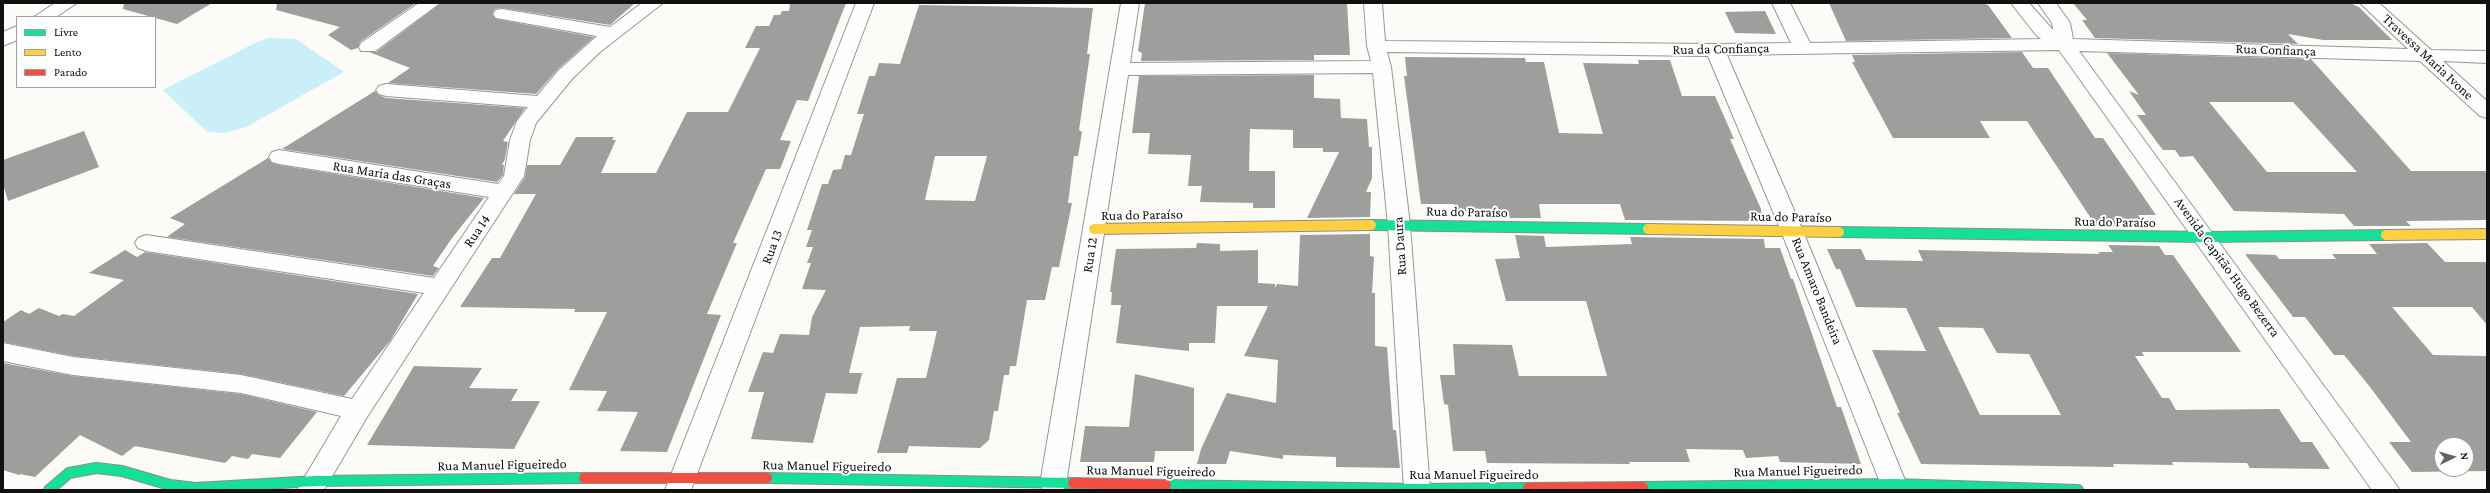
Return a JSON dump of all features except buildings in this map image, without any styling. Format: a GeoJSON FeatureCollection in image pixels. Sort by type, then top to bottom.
{"type":"FeatureCollection","features":[{"type":"Feature","properties":{"kind":"street"},"geometry":{"type":"LineString","coordinates":[[45,16],[68,3]]}},
{"type":"Feature","properties":{"kind":"street"},"geometry":{"type":"LineString","coordinates":[[368,47],[431,3]]}},
{"type":"Feature","properties":{"kind":"street","name":"Rua 14"},"geometry":{"type":"LineString","coordinates":[[313,485],[358,410],[514,176],[520,140],[527,121],[541,102],[565,75],[612,32],[654,3]]}},
{"type":"Feature","properties":{"kind":"street","name":"Rua 13"},"geometry":{"type":"LineString","coordinates":[[681,484],[865,3]]}},
{"type":"Feature","properties":{"kind":"street","name":"Rua 12"},"geometry":{"type":"LineString","coordinates":[[1053,484],[1130,3]]}},
{"type":"Feature","properties":{"kind":"street","name":"Rua Daura"},"geometry":{"type":"LineString","coordinates":[[1373,3],[1376,46],[1382,67],[1399,225],[1417,490]]}},
{"type":"Feature","properties":{"kind":"street"},"geometry":{"type":"LineString","coordinates":[[1782,3],[1803,48]]}},
{"type":"Feature","properties":{"kind":"street","name":"Avenida Capitão Hugo Bezerra"},"geometry":{"type":"LineString","coordinates":[[2020,3],[2042,31],[2065,45],[2206,237],[2387,490]]}},
{"type":"Feature","properties":{"kind":"street","name":"Avenida Capitão Hugo Bezerra"},"geometry":{"type":"LineString","coordinates":[[2047,3],[2061,23],[2065,45]]}},
{"type":"Feature","properties":{"kind":"street","name":"Travessa Maria Ivone"},"geometry":{"type":"LineString","coordinates":[[2369,3],[2487,112]]}},
{"type":"Feature","properties":{"kind":"street"},"geometry":{"type":"LineString","coordinates":[[502,14],[612,32]]}},
{"type":"Feature","properties":{"kind":"street"},"geometry":{"type":"LineString","coordinates":[[3,40],[16,33]]}},
{"type":"Feature","properties":{"kind":"street","name":"Rua da Confiança"},"geometry":{"type":"LineString","coordinates":[[1376,46],[1714,50],[2065,45]]}},
{"type":"Feature","properties":{"kind":"street","name":"Rua Confiança"},"geometry":{"type":"LineString","coordinates":[[2065,45],[2129,45],[2487,57]]}},
{"type":"Feature","properties":{"kind":"street","name":"Rua Amaro Bandeira"},"geometry":{"type":"LineString","coordinates":[[1714,50],[1792,231],[1895,487]]}},
{"type":"Feature","properties":{"kind":"street"},"geometry":{"type":"LineString","coordinates":[[1120,69],[1382,67]]}},
{"type":"Feature","properties":{"kind":"street"},"geometry":{"type":"LineString","coordinates":[[386,90],[541,102]]}},
{"type":"Feature","properties":{"kind":"street","name":"Rua Maria das Graças"},"geometry":{"type":"LineString","coordinates":[[279,157],[504,192]]}},
{"type":"Feature","properties":{"kind":"street","name":"Rua do Paraíso"},"geometry":{"type":"LineString","coordinates":[[1094,229],[1399,225],[2206,237],[2487,234]]}},
{"type":"Feature","properties":{"kind":"street"},"geometry":{"type":"LineString","coordinates":[[146,243],[440,287]]}},
{"type":"Feature","properties":{"kind":"street"},"geometry":{"type":"LineString","coordinates":[[3,352],[73,366],[241,384],[358,410]]}},
{"type":"Feature","properties":{"kind":"street","name":"Rua Manuel Figueiredo"},"geometry":{"type":"LineString","coordinates":[[49,490],[68,473],[96,468],[122,471],[170,485],[195,488],[222,486],[313,485],[1053,484],[1417,490],[1895,487],[2078,490]]}},
{"type":"Feature","properties":{"kind":"water"},"geometry":{"type":"Polygon","coordinates":[[[268,38],[296,39],[344,72],[246,127],[223,133],[207,132],[163,90],[257,42],[268,38]]]}},
{"type":"Feature","properties":{"kind":"traffic: fast"},"geometry":{"type":"LineString","coordinates":[[1371,225],[1648,229]]}},
{"type":"Feature","properties":{"kind":"traffic: fast"},"geometry":{"type":"LineString","coordinates":[[1839,232],[2206,237],[2386,235]]}},
{"type":"Feature","properties":{"kind":"traffic: fast"},"geometry":{"type":"LineString","coordinates":[[49,490],[69,473],[96,468],[122,471],[170,485],[195,488],[316,481],[584,478]]}},
{"type":"Feature","properties":{"kind":"traffic: fast"},"geometry":{"type":"LineString","coordinates":[[767,478],[1073,483]]}},
{"type":"Feature","properties":{"kind":"traffic: fast"},"geometry":{"type":"LineString","coordinates":[[1643,487],[1894,484],[2078,490]]}},
{"type":"Feature","properties":{"kind":"traffic: fast"},"geometry":{"type":"LineString","coordinates":[[1166,485],[1417,489],[1528,488]]}},
{"type":"Feature","properties":{"kind":"traffic: slow"},"geometry":{"type":"LineString","coordinates":[[1094,229],[1371,225]]}},
{"type":"Feature","properties":{"kind":"traffic: slow"},"geometry":{"type":"LineString","coordinates":[[1648,229],[1839,232]]}},
{"type":"Feature","properties":{"kind":"traffic: slow"},"geometry":{"type":"LineString","coordinates":[[2386,235],[2487,234]]}},
{"type":"Feature","properties":{"kind":"traffic: jam"},"geometry":{"type":"LineString","coordinates":[[584,478],[767,478]]}},
{"type":"Feature","properties":{"kind":"traffic: jam"},"geometry":{"type":"LineString","coordinates":[[1073,483],[1166,485]]}},
{"type":"Feature","properties":{"kind":"traffic: jam"},"geometry":{"type":"LineString","coordinates":[[1528,488],[1643,487]]}}]}
